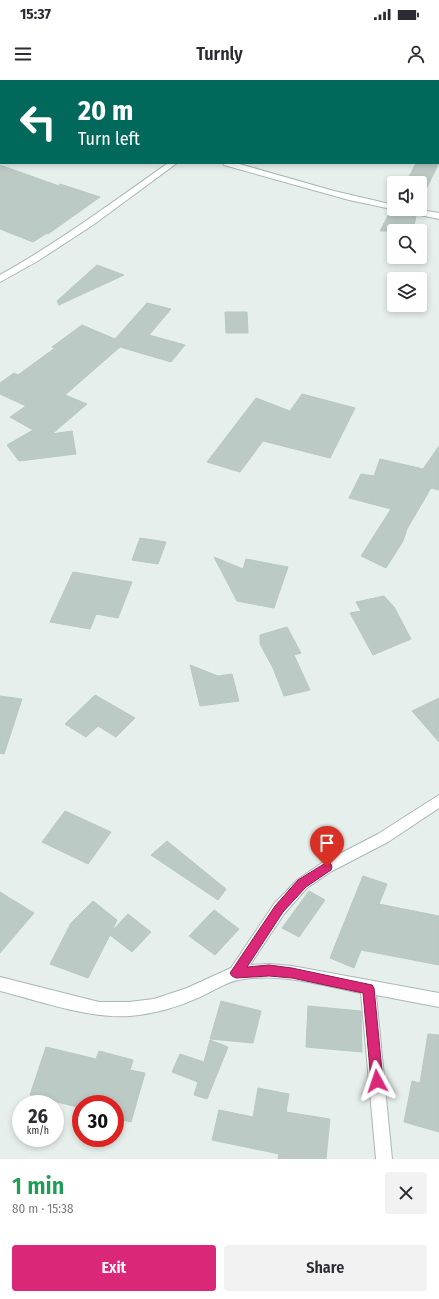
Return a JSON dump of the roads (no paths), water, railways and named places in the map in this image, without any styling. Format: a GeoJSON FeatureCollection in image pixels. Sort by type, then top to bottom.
{"type":"FeatureCollection","features":[{"type":"Feature","properties":{"kind":"street"},"geometry":{"type":"LineString","coordinates":[[0,279],[33,260],[90,223],[172,164]]}},
{"type":"Feature","properties":{"kind":"street"},"geometry":{"type":"LineString","coordinates":[[230,164],[326,192],[387,206]]}},
{"type":"Feature","properties":{"kind":"street"},"geometry":{"type":"LineString","coordinates":[[427,214],[439,216]]}},
{"type":"Feature","properties":{"kind":"street"},"geometry":{"type":"LineString","coordinates":[[236,973],[279,909],[302,884],[327,867],[383,838],[439,801]]}},
{"type":"Feature","properties":{"kind":"street"},"geometry":{"type":"LineString","coordinates":[[0,984],[99,1009],[128,1009],[154,1006],[190,994],[236,973],[269,971],[292,973],[439,1000]]}},
{"type":"Feature","properties":{"kind":"street"},"geometry":{"type":"LineString","coordinates":[[368,988],[384,1159]]}}]}
